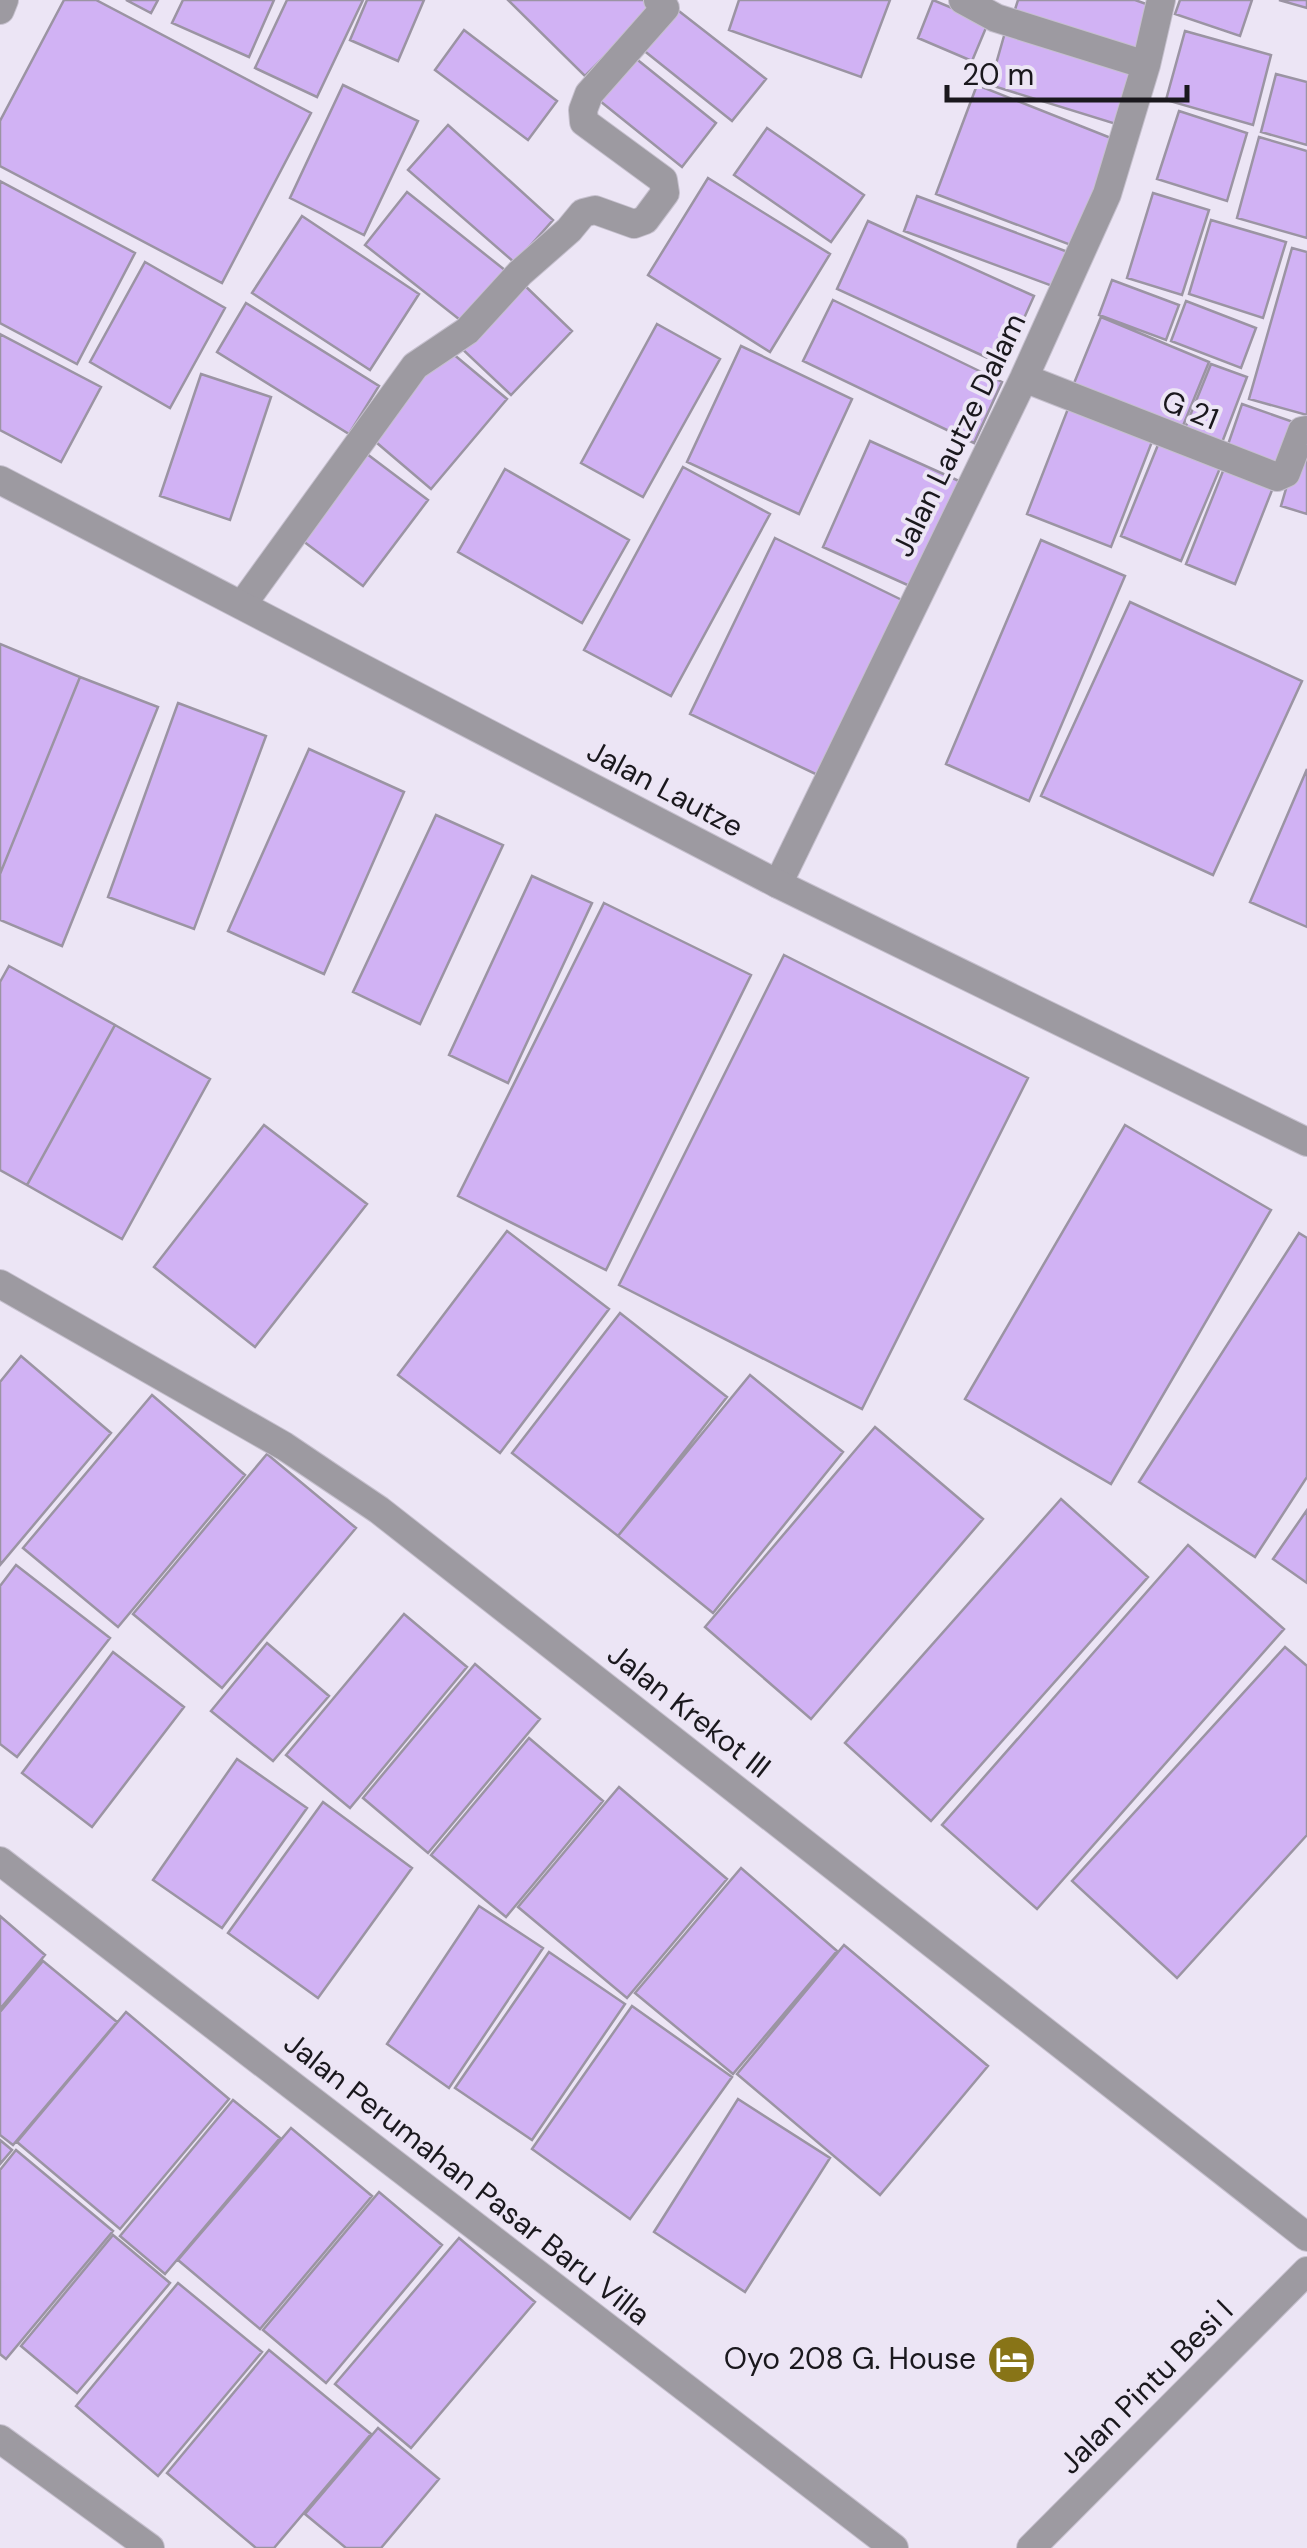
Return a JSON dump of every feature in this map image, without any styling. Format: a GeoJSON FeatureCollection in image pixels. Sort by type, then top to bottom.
{"type":"FeatureCollection","features":[{"type":"Feature","properties":{"kind":"street"},"geometry":{"type":"LineString","coordinates":[[0,10],[4,0]]}},
{"type":"Feature","properties":{"kind":"street"},"geometry":{"type":"LineString","coordinates":[[963,0],[996,18],[1146,65]]}},
{"type":"Feature","properties":{"kind":"street","name":"Jalan Lautze Dalam"},"geometry":{"type":"LineString","coordinates":[[778,884],[1024,378],[1107,194],[1161,0]]}},
{"type":"Feature","properties":{"kind":"street"},"geometry":{"type":"LineString","coordinates":[[242,606],[415,366],[467,331],[583,213],[595,210],[634,224],[649,216],[666,192],[663,180],[584,122],[583,110],[589,94],[666,3]]}},
{"type":"Feature","properties":{"kind":"street","name":"G 21"},"geometry":{"type":"LineString","coordinates":[[1024,378],[1277,477],[1286,473],[1302,430],[1307,430]]}},
{"type":"Feature","properties":{"kind":"street","name":"Jalan Lautze"},"geometry":{"type":"LineString","coordinates":[[0,480],[778,884],[1307,1142]]}},
{"type":"Feature","properties":{"kind":"street","name":"Jalan Krekot III"},"geometry":{"type":"LineString","coordinates":[[0,1284],[284,1446],[379,1510],[1307,2236]]}},
{"type":"Feature","properties":{"kind":"street","name":"Jalan Perumahan Pasar Baru Villa"},"geometry":{"type":"LineString","coordinates":[[0,1861],[894,2548]]}},
{"type":"Feature","properties":{"kind":"street","name":"Jalan Pintu Besi I"},"geometry":{"type":"LineString","coordinates":[[1031,2548],[1307,2272]]}},
{"type":"Feature","properties":{"kind":"street"},"geometry":{"type":"LineString","coordinates":[[0,2440],[150,2548]]}},
{"type":"Feature","properties":{"kind":"building"},"geometry":{"type":"Polygon","coordinates":[[[64,0],[96,0],[311,113],[222,283],[0,166],[0,121],[64,0]]]}},
{"type":"Feature","properties":{"kind":"building"},"geometry":{"type":"Polygon","coordinates":[[[126,0],[158,0],[151,13],[126,0]]]}},
{"type":"Feature","properties":{"kind":"building"},"geometry":{"type":"Polygon","coordinates":[[[183,0],[274,0],[249,57],[172,23],[183,0]]]}},
{"type":"Feature","properties":{"kind":"building"},"geometry":{"type":"Polygon","coordinates":[[[287,0],[363,0],[317,97],[255,68],[287,0]]]}},
{"type":"Feature","properties":{"kind":"building"},"geometry":{"type":"Polygon","coordinates":[[[367,0],[424,0],[398,61],[350,40],[367,0]]]}},
{"type":"Feature","properties":{"kind":"building"},"geometry":{"type":"Polygon","coordinates":[[[508,0],[647,0],[654,7],[585,76],[508,0]]]}},
{"type":"Feature","properties":{"kind":"building"},"geometry":{"type":"Polygon","coordinates":[[[739,0],[890,0],[861,77],[729,30],[739,0]]]}},
{"type":"Feature","properties":{"kind":"building"},"geometry":{"type":"Polygon","coordinates":[[[933,0],[988,23],[972,61],[918,38],[933,0]]]}},
{"type":"Feature","properties":{"kind":"building"},"geometry":{"type":"Polygon","coordinates":[[[1018,0],[1135,0],[1152,6],[1136,59],[1012,19],[1018,0]]]}},
{"type":"Feature","properties":{"kind":"building"},"geometry":{"type":"Polygon","coordinates":[[[1180,0],[1252,0],[1240,36],[1175,14],[1180,0]]]}},
{"type":"Feature","properties":{"kind":"building"},"geometry":{"type":"Polygon","coordinates":[[[1279,0],[1307,0],[1307,8],[1279,0]]]}},
{"type":"Feature","properties":{"kind":"building"},"geometry":{"type":"Polygon","coordinates":[[[675,8],[766,79],[732,121],[642,49],[675,8]]]}},
{"type":"Feature","properties":{"kind":"building"},"geometry":{"type":"Polygon","coordinates":[[[1006,29],[1133,67],[1116,124],[990,85],[1006,29]]]}},
{"type":"Feature","properties":{"kind":"building"},"geometry":{"type":"Polygon","coordinates":[[[464,30],[557,101],[528,140],[435,70],[464,30]]]}},
{"type":"Feature","properties":{"kind":"building"},"geometry":{"type":"Polygon","coordinates":[[[1185,31],[1271,55],[1253,125],[1166,100],[1185,31]]]}},
{"type":"Feature","properties":{"kind":"building"},"geometry":{"type":"Polygon","coordinates":[[[634,57],[716,123],[682,167],[600,101],[634,57]]]}},
{"type":"Feature","properties":{"kind":"building"},"geometry":{"type":"Polygon","coordinates":[[[1276,74],[1307,82],[1307,145],[1261,132],[1276,74]]]}},
{"type":"Feature","properties":{"kind":"building"},"geometry":{"type":"Polygon","coordinates":[[[343,85],[418,121],[364,235],[290,198],[343,85]]]}},
{"type":"Feature","properties":{"kind":"building"},"geometry":{"type":"Polygon","coordinates":[[[977,85],[1116,140],[1076,247],[936,194],[977,85]]]}},
{"type":"Feature","properties":{"kind":"building"},"geometry":{"type":"Polygon","coordinates":[[[1179,111],[1247,133],[1227,201],[1157,179],[1179,111]]]}},
{"type":"Feature","properties":{"kind":"building"},"geometry":{"type":"Polygon","coordinates":[[[448,125],[553,220],[515,263],[408,170],[448,125]]]}},
{"type":"Feature","properties":{"kind":"building"},"geometry":{"type":"Polygon","coordinates":[[[767,128],[864,195],[831,242],[734,175],[767,128]]]}},
{"type":"Feature","properties":{"kind":"building"},"geometry":{"type":"Polygon","coordinates":[[[1259,137],[1307,151],[1307,238],[1237,218],[1259,137]]]}},
{"type":"Feature","properties":{"kind":"building"},"geometry":{"type":"Polygon","coordinates":[[[708,178],[830,254],[770,352],[648,275],[708,178]]]}},
{"type":"Feature","properties":{"kind":"building"},"geometry":{"type":"Polygon","coordinates":[[[0,181],[135,253],[77,364],[0,323],[0,181]]]}},
{"type":"Feature","properties":{"kind":"building"},"geometry":{"type":"Polygon","coordinates":[[[407,192],[511,275],[469,327],[365,245],[407,192]]]}},
{"type":"Feature","properties":{"kind":"building"},"geometry":{"type":"Polygon","coordinates":[[[1153,193],[1209,210],[1182,295],[1127,278],[1153,193]]]}},
{"type":"Feature","properties":{"kind":"building"},"geometry":{"type":"Polygon","coordinates":[[[917,196],[1068,252],[1055,287],[904,231],[917,196]]]}},
{"type":"Feature","properties":{"kind":"building"},"geometry":{"type":"Polygon","coordinates":[[[302,216],[419,294],[370,370],[252,293],[302,216]]]}},
{"type":"Feature","properties":{"kind":"building"},"geometry":{"type":"Polygon","coordinates":[[[1211,220],[1286,242],[1263,318],[1189,294],[1211,220]]]}},
{"type":"Feature","properties":{"kind":"building"},"geometry":{"type":"Polygon","coordinates":[[[868,221],[1034,296],[1003,365],[837,289],[868,221]]]}},
{"type":"Feature","properties":{"kind":"building"},"geometry":{"type":"Polygon","coordinates":[[[1292,248],[1307,252],[1307,415],[1249,399],[1292,248]]]}},
{"type":"Feature","properties":{"kind":"building"},"geometry":{"type":"Polygon","coordinates":[[[145,262],[225,308],[170,408],[90,362],[145,262]]]}},
{"type":"Feature","properties":{"kind":"building"},"geometry":{"type":"Polygon","coordinates":[[[1112,280],[1179,305],[1166,340],[1099,315],[1112,280]]]}},
{"type":"Feature","properties":{"kind":"building"},"geometry":{"type":"Polygon","coordinates":[[[520,281],[572,331],[511,395],[459,346],[520,281]]]}},
{"type":"Feature","properties":{"kind":"building"},"geometry":{"type":"Polygon","coordinates":[[[833,300],[1002,382],[974,443],[803,361],[833,300]]]}},
{"type":"Feature","properties":{"kind":"building"},"geometry":{"type":"Polygon","coordinates":[[[1186,301],[1256,328],[1241,368],[1171,341],[1186,301]]]}},
{"type":"Feature","properties":{"kind":"building"},"geometry":{"type":"Polygon","coordinates":[[[246,303],[379,386],[349,434],[217,352],[246,303]]]}},
{"type":"Feature","properties":{"kind":"building"},"geometry":{"type":"Polygon","coordinates":[[[1101,317],[1209,362],[1178,438],[1070,393],[1101,317]]]}},
{"type":"Feature","properties":{"kind":"building"},"geometry":{"type":"Polygon","coordinates":[[[657,324],[720,359],[643,497],[581,463],[657,324]]]}},
{"type":"Feature","properties":{"kind":"building"},"geometry":{"type":"Polygon","coordinates":[[[0,334],[101,387],[61,462],[0,430],[0,334]]]}},
{"type":"Feature","properties":{"kind":"building"},"geometry":{"type":"Polygon","coordinates":[[[741,346],[852,399],[799,514],[687,462],[741,346]]]}},
{"type":"Feature","properties":{"kind":"building"},"geometry":{"type":"Polygon","coordinates":[[[446,348],[507,399],[431,489],[370,437],[446,348]]]}},
{"type":"Feature","properties":{"kind":"building"},"geometry":{"type":"Polygon","coordinates":[[[1211,364],[1247,377],[1218,453],[1181,438],[1211,364]]]}},
{"type":"Feature","properties":{"kind":"building"},"geometry":{"type":"Polygon","coordinates":[[[201,374],[271,397],[230,520],[160,496],[201,374]]]}},
{"type":"Feature","properties":{"kind":"building"},"geometry":{"type":"Polygon","coordinates":[[[1071,401],[1155,434],[1111,547],[1027,514],[1071,401]]]}},
{"type":"Feature","properties":{"kind":"building"},"geometry":{"type":"Polygon","coordinates":[[[1242,404],[1299,424],[1282,475],[1224,456],[1242,404]]]}},
{"type":"Feature","properties":{"kind":"building"},"geometry":{"type":"Polygon","coordinates":[[[1302,434],[1307,436],[1307,514],[1281,506],[1302,434]]]}},
{"type":"Feature","properties":{"kind":"building"},"geometry":{"type":"Polygon","coordinates":[[[1162,435],[1223,461],[1181,561],[1121,536],[1162,435]]]}},
{"type":"Feature","properties":{"kind":"building"},"geometry":{"type":"Polygon","coordinates":[[[870,441],[959,481],[912,587],[823,547],[870,441]]]}},
{"type":"Feature","properties":{"kind":"building"},"geometry":{"type":"Polygon","coordinates":[[[367,454],[428,500],[363,586],[303,541],[367,454]]]}},
{"type":"Feature","properties":{"kind":"building"},"geometry":{"type":"Polygon","coordinates":[[[1227,461],[1276,480],[1235,584],[1186,564],[1227,461]]]}},
{"type":"Feature","properties":{"kind":"building"},"geometry":{"type":"Polygon","coordinates":[[[683,467],[770,514],[671,696],[584,650],[683,467]]]}},
{"type":"Feature","properties":{"kind":"building"},"geometry":{"type":"Polygon","coordinates":[[[505,469],[629,540],[582,623],[458,552],[505,469]]]}},
{"type":"Feature","properties":{"kind":"building"},"geometry":{"type":"Polygon","coordinates":[[[775,538],[908,603],[824,778],[690,714],[775,538]]]}},
{"type":"Feature","properties":{"kind":"building"},"geometry":{"type":"Polygon","coordinates":[[[1041,540],[1125,576],[1029,801],[946,764],[1041,540]]]}},
{"type":"Feature","properties":{"kind":"building"},"geometry":{"type":"Polygon","coordinates":[[[1130,602],[1302,681],[1213,875],[1041,796],[1130,602]]]}},
{"type":"Feature","properties":{"kind":"building"},"geometry":{"type":"Polygon","coordinates":[[[0,644],[80,677],[0,874],[0,644]]]}},
{"type":"Feature","properties":{"kind":"building"},"geometry":{"type":"Polygon","coordinates":[[[80,677],[158,707],[62,946],[0,920],[0,874],[80,677]]]}},
{"type":"Feature","properties":{"kind":"building"},"geometry":{"type":"Polygon","coordinates":[[[178,703],[266,736],[194,929],[108,897],[178,703]]]}},
{"type":"Feature","properties":{"kind":"building"},"geometry":{"type":"Polygon","coordinates":[[[309,749],[404,792],[324,974],[228,931],[309,749]]]}},
{"type":"Feature","properties":{"kind":"building"},"geometry":{"type":"Polygon","coordinates":[[[1307,769],[1307,927],[1250,902],[1307,769]]]}},
{"type":"Feature","properties":{"kind":"building"},"geometry":{"type":"Polygon","coordinates":[[[436,815],[503,845],[420,1024],[353,992],[436,815]]]}},
{"type":"Feature","properties":{"kind":"building"},"geometry":{"type":"Polygon","coordinates":[[[532,876],[592,903],[508,1083],[449,1055],[532,876]]]}},
{"type":"Feature","properties":{"kind":"building"},"geometry":{"type":"Polygon","coordinates":[[[604,903],[751,975],[606,1270],[458,1196],[604,903]]]}},
{"type":"Feature","properties":{"kind":"building"},"geometry":{"type":"Polygon","coordinates":[[[784,955],[1028,1078],[862,1409],[619,1285],[784,955]]]}},
{"type":"Feature","properties":{"kind":"building"},"geometry":{"type":"Polygon","coordinates":[[[9,966],[115,1025],[27,1185],[0,1170],[0,982],[9,966]]]}},
{"type":"Feature","properties":{"kind":"building"},"geometry":{"type":"Polygon","coordinates":[[[115,1025],[210,1079],[122,1239],[27,1185],[115,1025]]]}},
{"type":"Feature","properties":{"kind":"building"},"geometry":{"type":"Polygon","coordinates":[[[264,1125],[367,1204],[255,1347],[154,1267],[264,1125]]]}},
{"type":"Feature","properties":{"kind":"building"},"geometry":{"type":"Polygon","coordinates":[[[1125,1125],[1271,1210],[1111,1484],[965,1399],[1125,1125]]]}},
{"type":"Feature","properties":{"kind":"building"},"geometry":{"type":"Polygon","coordinates":[[[507,1231],[609,1309],[500,1453],[398,1375],[507,1231]]]}},
{"type":"Feature","properties":{"kind":"building"},"geometry":{"type":"Polygon","coordinates":[[[1299,1233],[1307,1238],[1307,1477],[1255,1557],[1139,1482],[1299,1233]]]}},
{"type":"Feature","properties":{"kind":"building"},"geometry":{"type":"Polygon","coordinates":[[[620,1313],[727,1397],[618,1536],[512,1453],[620,1313]]]}},
{"type":"Feature","properties":{"kind":"building"},"geometry":{"type":"Polygon","coordinates":[[[21,1356],[111,1433],[0,1565],[0,1382],[21,1356]]]}},
{"type":"Feature","properties":{"kind":"building"},"geometry":{"type":"Polygon","coordinates":[[[750,1375],[843,1452],[713,1613],[618,1536],[750,1375]]]}},
{"type":"Feature","properties":{"kind":"building"},"geometry":{"type":"Polygon","coordinates":[[[152,1395],[245,1475],[118,1627],[23,1548],[152,1395]]]}},
{"type":"Feature","properties":{"kind":"building"},"geometry":{"type":"Polygon","coordinates":[[[875,1427],[983,1519],[811,1719],[705,1627],[875,1427]]]}},
{"type":"Feature","properties":{"kind":"building"},"geometry":{"type":"Polygon","coordinates":[[[267,1454],[356,1528],[222,1688],[133,1614],[267,1454]]]}},
{"type":"Feature","properties":{"kind":"building"},"geometry":{"type":"Polygon","coordinates":[[[1061,1499],[1148,1577],[931,1821],[845,1743],[1061,1499]]]}},
{"type":"Feature","properties":{"kind":"building"},"geometry":{"type":"Polygon","coordinates":[[[1307,1510],[1307,1583],[1273,1559],[1307,1510]]]}},
{"type":"Feature","properties":{"kind":"building"},"geometry":{"type":"Polygon","coordinates":[[[1188,1545],[1284,1629],[1037,1909],[942,1825],[1188,1545]]]}},
{"type":"Feature","properties":{"kind":"building"},"geometry":{"type":"Polygon","coordinates":[[[16,1565],[110,1638],[17,1757],[0,1744],[0,1586],[16,1565]]]}},
{"type":"Feature","properties":{"kind":"building"},"geometry":{"type":"Polygon","coordinates":[[[404,1614],[467,1667],[350,1808],[286,1755],[404,1614]]]}},
{"type":"Feature","properties":{"kind":"building"},"geometry":{"type":"Polygon","coordinates":[[[267,1643],[329,1696],[273,1761],[211,1711],[267,1643]]]}},
{"type":"Feature","properties":{"kind":"building"},"geometry":{"type":"Polygon","coordinates":[[[1285,1647],[1307,1666],[1307,1835],[1177,1978],[1072,1881],[1285,1647]]]}},
{"type":"Feature","properties":{"kind":"building"},"geometry":{"type":"Polygon","coordinates":[[[113,1652],[184,1707],[92,1827],[22,1773],[113,1652]]]}},
{"type":"Feature","properties":{"kind":"building"},"geometry":{"type":"Polygon","coordinates":[[[475,1664],[540,1719],[428,1853],[363,1798],[475,1664]]]}},
{"type":"Feature","properties":{"kind":"building"},"geometry":{"type":"Polygon","coordinates":[[[529,1738],[603,1801],[506,1917],[431,1855],[529,1738]]]}},
{"type":"Feature","properties":{"kind":"building"},"geometry":{"type":"Polygon","coordinates":[[[237,1759],[307,1808],[222,1928],[153,1880],[237,1759]]]}},
{"type":"Feature","properties":{"kind":"building"},"geometry":{"type":"Polygon","coordinates":[[[619,1787],[727,1879],[627,1998],[518,1907],[619,1787]]]}},
{"type":"Feature","properties":{"kind":"building"},"geometry":{"type":"Polygon","coordinates":[[[323,1802],[412,1868],[318,1998],[228,1933],[323,1802]]]}},
{"type":"Feature","properties":{"kind":"building"},"geometry":{"type":"Polygon","coordinates":[[[741,1868],[837,1951],[733,2074],[635,1993],[741,1868]]]}},
{"type":"Feature","properties":{"kind":"building"},"geometry":{"type":"Polygon","coordinates":[[[479,1906],[543,1948],[449,2088],[387,2044],[479,1906]]]}},
{"type":"Feature","properties":{"kind":"building"},"geometry":{"type":"Polygon","coordinates":[[[0,1916],[45,1955],[0,2009],[0,1916]]]}},
{"type":"Feature","properties":{"kind":"building"},"geometry":{"type":"Polygon","coordinates":[[[844,1945],[988,2066],[880,2195],[737,2074],[844,1945]]]}},
{"type":"Feature","properties":{"kind":"building"},"geometry":{"type":"Polygon","coordinates":[[[549,1952],[625,2004],[532,2140],[455,2088],[549,1952]]]}},
{"type":"Feature","properties":{"kind":"building"},"geometry":{"type":"Polygon","coordinates":[[[43,1961],[117,2022],[13,2145],[0,2135],[0,2012],[43,1961]]]}},
{"type":"Feature","properties":{"kind":"building"},"geometry":{"type":"Polygon","coordinates":[[[632,2006],[732,2077],[630,2219],[532,2149],[632,2006]]]}},
{"type":"Feature","properties":{"kind":"building"},"geometry":{"type":"Polygon","coordinates":[[[126,2012],[229,2099],[120,2229],[17,2142],[126,2012]]]}},
{"type":"Feature","properties":{"kind":"building"},"geometry":{"type":"Polygon","coordinates":[[[738,2099],[830,2158],[745,2292],[654,2232],[738,2099]]]}},
{"type":"Feature","properties":{"kind":"building"},"geometry":{"type":"Polygon","coordinates":[[[233,2100],[280,2138],[165,2274],[120,2236],[233,2100]]]}},
{"type":"Feature","properties":{"kind":"building"},"geometry":{"type":"Polygon","coordinates":[[[291,2128],[372,2196],[260,2329],[178,2260],[291,2128]]]}},
{"type":"Feature","properties":{"kind":"building"},"geometry":{"type":"Polygon","coordinates":[[[0,2140],[12,2150],[0,2164],[0,2140]]]}},
{"type":"Feature","properties":{"kind":"building"},"geometry":{"type":"Polygon","coordinates":[[[16,2150],[113,2231],[6,2359],[0,2354],[0,2170],[16,2150]]]}},
{"type":"Feature","properties":{"kind":"building"},"geometry":{"type":"Polygon","coordinates":[[[379,2192],[442,2245],[326,2383],[263,2330],[379,2192]]]}},
{"type":"Feature","properties":{"kind":"building"},"geometry":{"type":"Polygon","coordinates":[[[113,2235],[170,2283],[77,2393],[21,2346],[113,2235]]]}},
{"type":"Feature","properties":{"kind":"building"},"geometry":{"type":"Polygon","coordinates":[[[459,2238],[535,2302],[411,2448],[335,2384],[459,2238]]]}},
{"type":"Feature","properties":{"kind":"building"},"geometry":{"type":"Polygon","coordinates":[[[178,2283],[262,2352],[158,2476],[76,2406],[178,2283]]]}},
{"type":"Feature","properties":{"kind":"building"},"geometry":{"type":"Polygon","coordinates":[[[269,2350],[371,2434],[274,2548],[256,2548],[167,2473],[269,2350]]]}},
{"type":"Feature","properties":{"kind":"building"},"geometry":{"type":"Polygon","coordinates":[[[378,2428],[439,2479],[381,2548],[346,2548],[305,2514],[378,2428]]]}},
{"type":"Feature","properties":{"kind":"place","name":"Oyo 208 G. House"},"geometry":{"type":"Point","coordinates":[1011,2359]}}]}
